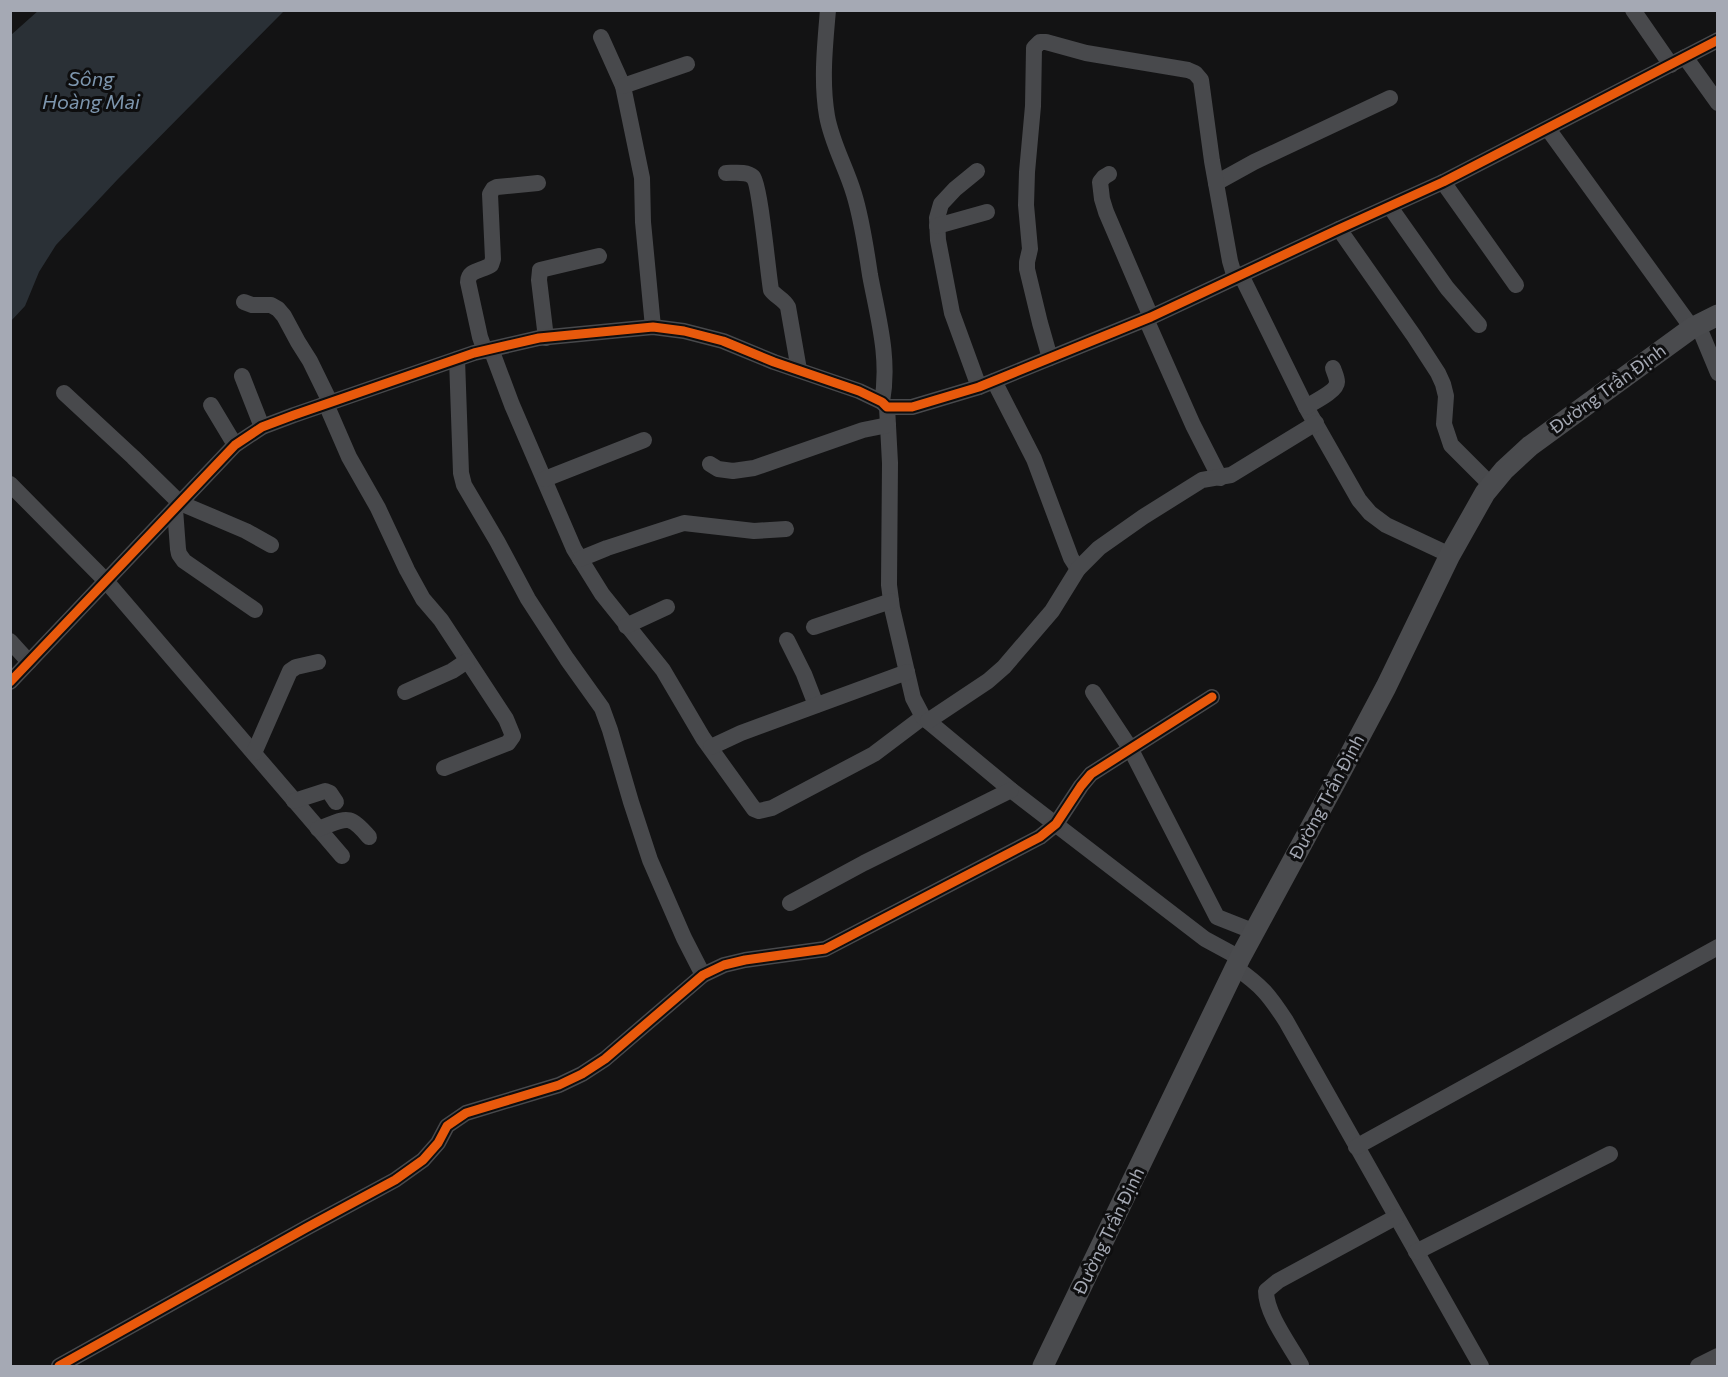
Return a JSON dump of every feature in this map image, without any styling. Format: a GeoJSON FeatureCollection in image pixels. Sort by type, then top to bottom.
{"type":"FeatureCollection","features":[{"type":"Feature","properties":{"kind":"main road","name":"Đường Trần Định"},"geometry":{"type":"LineString","coordinates":[[1043,1366],[1238,963],[1386,687],[1475,509],[1491,485],[1530,446],[1695,327],[1718,315]]}},
{"type":"Feature","properties":{"kind":"street"},"geometry":{"type":"LineString","coordinates":[[828,10],[824,52],[827,117],[833,140],[859,209],[882,331],[885,374],[884,405],[888,425],[890,463],[889,585],[913,698],[926,719],[1011,790],[1238,963],[1270,996],[1480,1366]]}},
{"type":"Feature","properties":{"kind":"street"},"geometry":{"type":"LineString","coordinates":[[1633,10],[1718,103]]}},
{"type":"Feature","properties":{"kind":"street"},"geometry":{"type":"LineString","coordinates":[[601,37],[623,86],[642,178],[643,222],[653,327]]}},
{"type":"Feature","properties":{"kind":"street"},"geometry":{"type":"LineString","coordinates":[[10,682],[235,445],[262,428],[328,403],[488,350],[546,338],[653,327],[684,331],[723,341],[859,391],[884,405],[912,407],[987,384],[1148,318],[1443,182],[1718,40]]}},
{"type":"Feature","properties":{"kind":"street"},"geometry":{"type":"LineString","coordinates":[[1050,358],[1027,269],[1030,249],[1026,206],[1027,172],[1036,44],[1046,42],[1086,53],[1196,73],[1201,80],[1230,261],[1238,277],[1359,500],[1370,513],[1386,525],[1450,555]]}},
{"type":"Feature","properties":{"kind":"street"},"geometry":{"type":"LineString","coordinates":[[623,86],[687,64]]}},
{"type":"Feature","properties":{"kind":"street"},"geometry":{"type":"LineString","coordinates":[[1216,183],[1254,162],[1390,98]]}},
{"type":"Feature","properties":{"kind":"street"},"geometry":{"type":"LineString","coordinates":[[1548,129],[1695,327],[1718,373]]}},
{"type":"Feature","properties":{"kind":"street"},"geometry":{"type":"LineString","coordinates":[[977,171],[940,204],[938,211],[937,226],[952,313],[987,384],[1034,459],[1071,558],[1078,569]]}},
{"type":"Feature","properties":{"kind":"street"},"geometry":{"type":"LineString","coordinates":[[726,173],[748,174],[756,181],[771,290],[788,306],[799,370]]}},
{"type":"Feature","properties":{"kind":"street"},"geometry":{"type":"LineString","coordinates":[[1109,174],[1100,182],[1104,206],[1184,405],[1220,478]]}},
{"type":"Feature","properties":{"kind":"street"},"geometry":{"type":"LineString","coordinates":[[1443,182],[1516,285]]}},
{"type":"Feature","properties":{"kind":"street"},"geometry":{"type":"LineString","coordinates":[[538,183],[497,187],[490,194],[493,259],[491,265],[470,273],[468,276],[480,337],[488,350],[545,479],[562,524],[580,559],[602,594],[663,670],[703,738],[750,805],[759,811],[772,808],[874,754],[988,681],[1004,667],[1052,611],[1078,569],[1099,548],[1202,480],[1231,476],[1316,423]]}},
{"type":"Feature","properties":{"kind":"street"},"geometry":{"type":"LineString","coordinates":[[1390,207],[1447,288],[1479,325]]}},
{"type":"Feature","properties":{"kind":"street"},"geometry":{"type":"LineString","coordinates":[[937,226],[987,212]]}},
{"type":"Feature","properties":{"kind":"street"},"geometry":{"type":"LineString","coordinates":[[1338,229],[1438,373],[1446,396],[1444,424],[1451,445],[1491,485]]}},
{"type":"Feature","properties":{"kind":"street"},"geometry":{"type":"LineString","coordinates":[[546,338],[538,280],[540,270],[599,256]]}},
{"type":"Feature","properties":{"kind":"street"},"geometry":{"type":"LineString","coordinates":[[244,302],[271,306],[278,309],[284,316],[310,361],[349,457],[378,508],[407,570],[423,599],[441,620],[506,719],[513,736],[508,743],[444,768]]}},
{"type":"Feature","properties":{"kind":"street"},"geometry":{"type":"LineString","coordinates":[[457,359],[461,473],[464,484],[528,599],[602,708],[650,860],[703,975]]}},
{"type":"Feature","properties":{"kind":"street"},"geometry":{"type":"LineString","coordinates":[[1306,406],[1337,385],[1333,368]]}},
{"type":"Feature","properties":{"kind":"street"},"geometry":{"type":"LineString","coordinates":[[242,376],[262,428]]}},
{"type":"Feature","properties":{"kind":"street"},"geometry":{"type":"LineString","coordinates":[[64,393],[133,457],[177,506],[246,531],[271,545]]}},
{"type":"Feature","properties":{"kind":"street"},"geometry":{"type":"LineString","coordinates":[[211,405],[235,445]]}},
{"type":"Feature","properties":{"kind":"street"},"geometry":{"type":"LineString","coordinates":[[710,464],[718,469],[733,471],[754,468],[863,430],[888,425]]}},
{"type":"Feature","properties":{"kind":"street"},"geometry":{"type":"LineString","coordinates":[[545,479],[644,440]]}},
{"type":"Feature","properties":{"kind":"street"},"geometry":{"type":"LineString","coordinates":[[10,484],[106,581],[342,856]]}},
{"type":"Feature","properties":{"kind":"street"},"geometry":{"type":"LineString","coordinates":[[177,506],[178,549],[184,561],[255,610]]}},
{"type":"Feature","properties":{"kind":"street"},"geometry":{"type":"LineString","coordinates":[[580,559],[684,523],[754,531],[786,529]]}},
{"type":"Feature","properties":{"kind":"street"},"geometry":{"type":"LineString","coordinates":[[814,627],[891,601]]}},
{"type":"Feature","properties":{"kind":"street"},"geometry":{"type":"LineString","coordinates":[[626,626],[667,607]]}},
{"type":"Feature","properties":{"kind":"street"},"geometry":{"type":"LineString","coordinates":[[10,640],[29,662]]}},
{"type":"Feature","properties":{"kind":"street"},"geometry":{"type":"LineString","coordinates":[[787,640],[816,705]]}},
{"type":"Feature","properties":{"kind":"street"},"geometry":{"type":"LineString","coordinates":[[405,692],[452,671],[467,661]]}},
{"type":"Feature","properties":{"kind":"street"},"geometry":{"type":"LineString","coordinates":[[254,753],[290,671],[296,667],[318,662]]}},
{"type":"Feature","properties":{"kind":"street"},"geometry":{"type":"LineString","coordinates":[[711,747],[741,733],[907,672]]}},
{"type":"Feature","properties":{"kind":"street"},"geometry":{"type":"LineString","coordinates":[[1093,692],[1130,748],[1217,917],[1255,932]]}},
{"type":"Feature","properties":{"kind":"street"},"geometry":{"type":"LineString","coordinates":[[59,1366],[395,1180],[423,1160],[438,1143],[447,1126],[466,1113],[559,1084],[582,1074],[605,1059],[703,975],[724,965],[745,960],[825,949],[1040,837],[1056,824],[1091,774],[1212,697]]}},
{"type":"Feature","properties":{"kind":"street"},"geometry":{"type":"LineString","coordinates":[[790,903],[1011,790]]}},
{"type":"Feature","properties":{"kind":"street"},"geometry":{"type":"LineString","coordinates":[[294,801],[324,791],[330,793],[336,802]]}},
{"type":"Feature","properties":{"kind":"street"},"geometry":{"type":"LineString","coordinates":[[318,829],[348,819],[358,823],[369,837]]}},
{"type":"Feature","properties":{"kind":"street"},"geometry":{"type":"LineString","coordinates":[[1356,1147],[1718,947]]}},
{"type":"Feature","properties":{"kind":"street"},"geometry":{"type":"LineString","coordinates":[[1416,1252],[1610,1154]]}},
{"type":"Feature","properties":{"kind":"street"},"geometry":{"type":"LineString","coordinates":[[1301,1365],[1274,1318],[1266,1291],[1278,1281],[1396,1217]]}},
{"type":"Feature","properties":{"kind":"street"},"geometry":{"type":"LineString","coordinates":[[1698,1366],[1718,1356]]}},
{"type":"Feature","properties":{"kind":"water","name":"Sông Hoàng Mai"},"geometry":{"type":"Polygon","coordinates":[[[39,10],[284,11],[56,245],[39,272],[25,306],[11,321],[11,35],[39,10]]]}},
{"type":"Feature","properties":{"kind":"cycle path"},"geometry":{"type":"LineString","coordinates":[[10,682],[235,445],[262,427],[474,353],[539,338],[653,327],[684,331],[723,341],[774,362],[859,391],[882,402],[887,407],[912,407],[979,387],[1151,317],[1443,182],[1718,40]]}},
{"type":"Feature","properties":{"kind":"cycle path"},"geometry":{"type":"LineString","coordinates":[[59,1366],[395,1180],[423,1160],[438,1143],[447,1126],[466,1113],[559,1085],[582,1074],[605,1059],[703,975],[724,965],[745,960],[825,949],[1040,837],[1056,824],[1091,774],[1212,697]]}}]}
